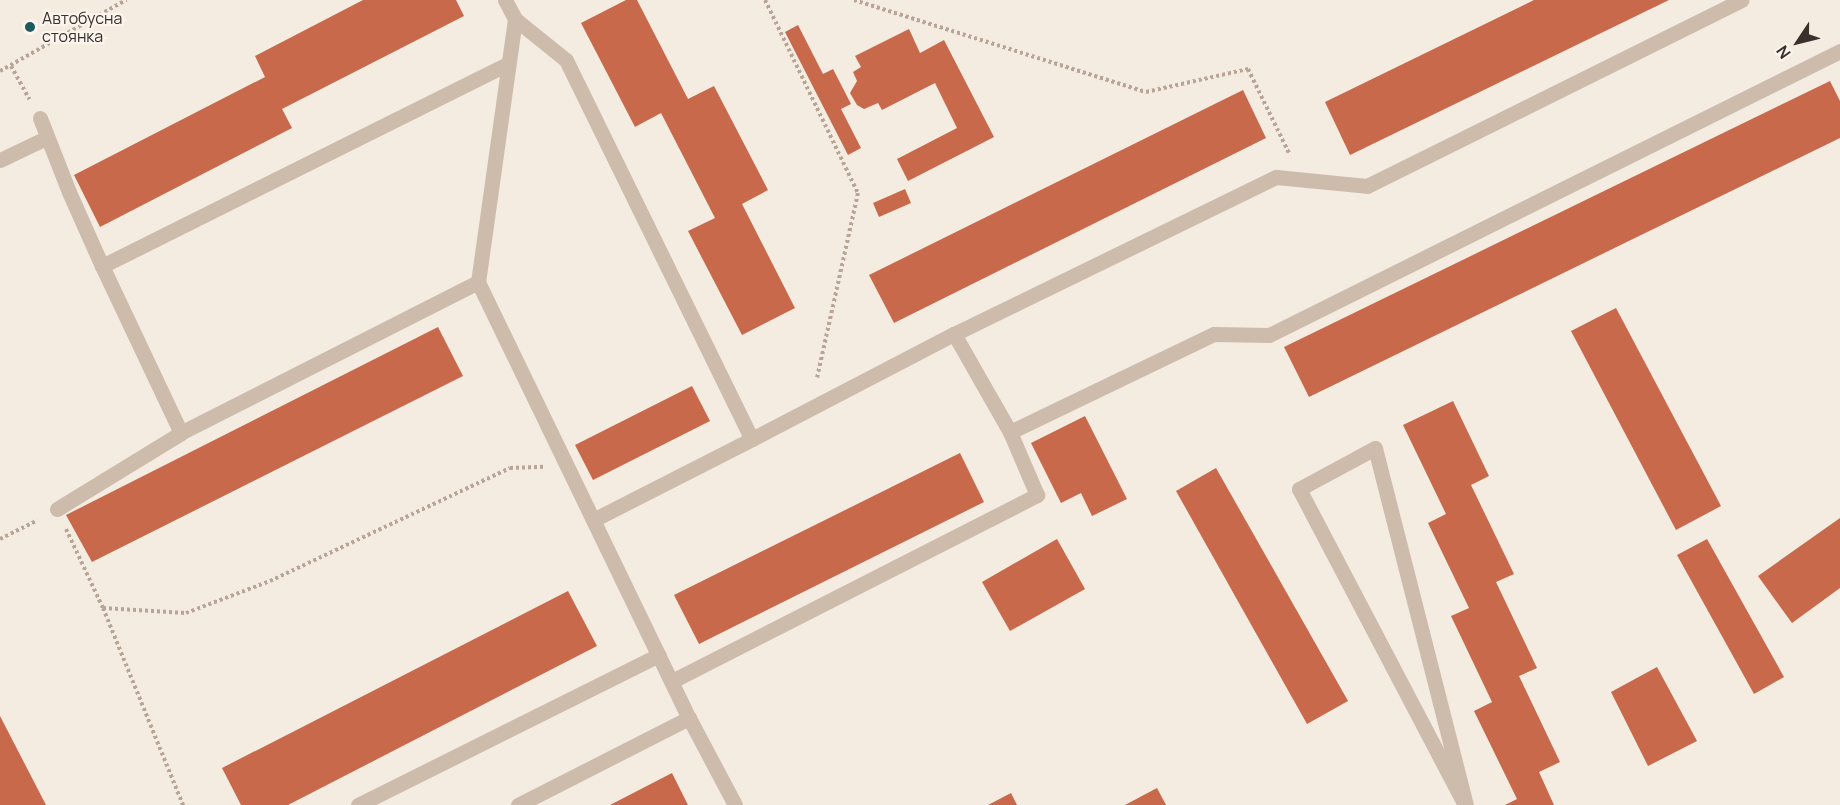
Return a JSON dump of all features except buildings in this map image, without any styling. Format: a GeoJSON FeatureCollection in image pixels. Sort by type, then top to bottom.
{"type":"FeatureCollection","features":[{"type":"Feature","properties":{"kind":"lane"},"geometry":{"type":"LineString","coordinates":[[505,0],[515,19],[566,60],[752,440]]}},
{"type":"Feature","properties":{"kind":"lane"},"geometry":{"type":"LineString","coordinates":[[593,520],[954,334],[1276,177],[1301,177],[1367,186],[1741,0]]}},
{"type":"Feature","properties":{"kind":"lane"},"geometry":{"type":"LineString","coordinates":[[515,19],[478,282],[659,655],[735,805]]}},
{"type":"Feature","properties":{"kind":"lane"},"geometry":{"type":"LineString","coordinates":[[1010,432],[1214,334],[1269,335],[1840,51]]}},
{"type":"Feature","properties":{"kind":"lane"},"geometry":{"type":"LineString","coordinates":[[102,266],[508,64]]}},
{"type":"Feature","properties":{"kind":"lane"},"geometry":{"type":"LineString","coordinates":[[40,118],[89,254],[102,266],[181,433]]}},
{"type":"Feature","properties":{"kind":"lane"},"geometry":{"type":"LineString","coordinates":[[0,160],[46,138]]}},
{"type":"Feature","properties":{"kind":"lane"},"geometry":{"type":"LineString","coordinates":[[57,509],[181,433],[478,282]]}},
{"type":"Feature","properties":{"kind":"lane"},"geometry":{"type":"LineString","coordinates":[[672,681],[1037,495],[1010,432],[954,334]]}},
{"type":"Feature","properties":{"kind":"lane"},"geometry":{"type":"LineString","coordinates":[[1375,448],[1466,805],[1299,489],[1375,448]]}},
{"type":"Feature","properties":{"kind":"lane"},"geometry":{"type":"LineString","coordinates":[[358,805],[659,655]]}},
{"type":"Feature","properties":{"kind":"lane"},"geometry":{"type":"LineString","coordinates":[[518,805],[690,718]]}},
{"type":"Feature","properties":{"kind":"path"},"geometry":{"type":"LineString","coordinates":[[0,71],[126,0]]}},
{"type":"Feature","properties":{"kind":"path"},"geometry":{"type":"LineString","coordinates":[[765,0],[858,193],[810,409]]}},
{"type":"Feature","properties":{"kind":"path"},"geometry":{"type":"LineString","coordinates":[[854,0],[1146,92],[1248,69],[1301,177]]}},
{"type":"Feature","properties":{"kind":"path"},"geometry":{"type":"LineString","coordinates":[[11,66],[40,118]]}},
{"type":"Feature","properties":{"kind":"path"},"geometry":{"type":"LineString","coordinates":[[103,608],[186,613],[270,581],[510,468],[569,466]]}},
{"type":"Feature","properties":{"kind":"path"},"geometry":{"type":"LineString","coordinates":[[57,509],[103,608],[183,805]]}},
{"type":"Feature","properties":{"kind":"path"},"geometry":{"type":"LineString","coordinates":[[0,539],[22,530]]}},
{"type":"Feature","properties":{"kind":"place","name":"Автобусна стоянка"},"geometry":{"type":"Point","coordinates":[30,27]}}]}
